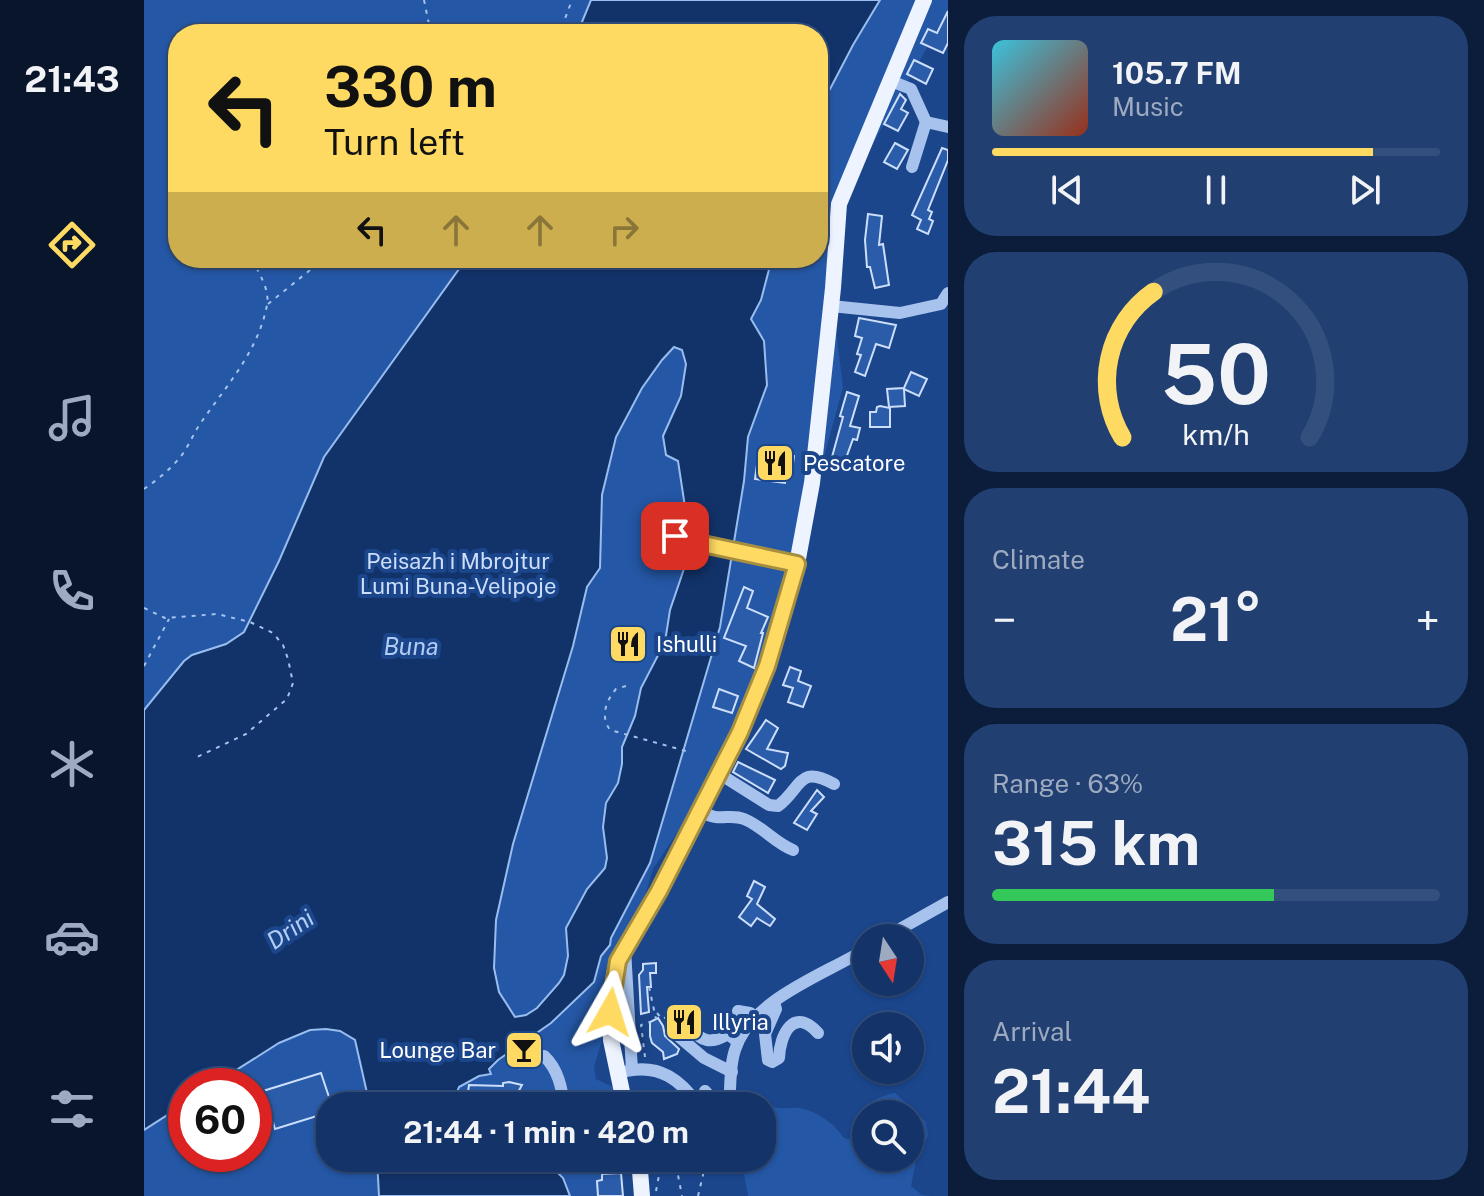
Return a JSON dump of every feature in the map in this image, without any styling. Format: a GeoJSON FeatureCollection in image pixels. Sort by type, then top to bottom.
{"type":"FeatureCollection","features":[{"type":"Feature","properties":{"kind":"main road"},"geometry":{"type":"LineString","coordinates":[[627,1092],[629,1071],[611,1040],[614,974],[625,948],[659,891],[718,777],[767,666],[797,564],[814,469],[839,204],[924,0]]}},
{"type":"Feature","properties":{"kind":"main road"},"geometry":{"type":"LineString","coordinates":[[640,1172],[642,1196]]}},
{"type":"Feature","properties":{"kind":"street"},"geometry":{"type":"LineString","coordinates":[[891,81],[911,89],[926,122],[912,167]]}},
{"type":"Feature","properties":{"kind":"street"},"geometry":{"type":"LineString","coordinates":[[926,122],[948,127]]}},
{"type":"Feature","properties":{"kind":"street"},"geometry":{"type":"LineString","coordinates":[[831,306],[900,313],[941,304],[948,293]]}},
{"type":"Feature","properties":{"kind":"street"},"geometry":{"type":"LineString","coordinates":[[671,509],[678,541],[797,564]]}},
{"type":"Feature","properties":{"kind":"street"},"geometry":{"type":"LineString","coordinates":[[718,777],[726,778],[769,805],[778,806],[799,781],[809,776],[820,776],[834,784]]}},
{"type":"Feature","properties":{"kind":"street"},"geometry":{"type":"LineString","coordinates":[[701,811],[719,819],[746,820],[793,850]]}},
{"type":"Feature","properties":{"kind":"street"},"geometry":{"type":"LineString","coordinates":[[909,924],[948,902]]}},
{"type":"Feature","properties":{"kind":"street"},"geometry":{"type":"LineString","coordinates":[[730,1092],[734,1052],[755,1017],[852,957]]}},
{"type":"Feature","properties":{"kind":"street"},"geometry":{"type":"LineString","coordinates":[[774,1003],[776,1009],[765,1034],[768,1060],[772,1062],[779,1058],[780,1039],[786,1029],[795,1023],[803,1022],[818,1033]]}},
{"type":"Feature","properties":{"kind":"street"},"geometry":{"type":"LineString","coordinates":[[738,1011],[755,1017]]}},
{"type":"Feature","properties":{"kind":"street"},"geometry":{"type":"LineString","coordinates":[[669,1023],[704,1058],[732,1072]]}},
{"type":"Feature","properties":{"kind":"street"},"geometry":{"type":"LineString","coordinates":[[689,1026],[708,1042],[728,1034],[738,1042]]}},
{"type":"Feature","properties":{"kind":"street"},"geometry":{"type":"LineString","coordinates":[[544,1056],[555,1070],[563,1092]]}},
{"type":"Feature","properties":{"kind":"street"},"geometry":{"type":"LineString","coordinates":[[629,1071],[671,1075],[689,1092]]}},
{"type":"Feature","properties":{"kind":"path"},"geometry":{"type":"LineString","coordinates":[[424,0],[429,24]]}},
{"type":"Feature","properties":{"kind":"path"},"geometry":{"type":"LineString","coordinates":[[563,24],[572,0]]}},
{"type":"Feature","properties":{"kind":"path"},"geometry":{"type":"LineString","coordinates":[[144,489],[181,456],[200,424],[234,380],[257,335],[267,305],[266,289],[257,268]]}},
{"type":"Feature","properties":{"kind":"path"},"geometry":{"type":"LineString","coordinates":[[267,305],[313,268]]}},
{"type":"Feature","properties":{"kind":"path"},"geometry":{"type":"LineString","coordinates":[[144,608],[169,618],[227,615],[268,629],[283,645],[293,675],[291,692],[246,734],[197,757]]}},
{"type":"Feature","properties":{"kind":"path"},"geometry":{"type":"LineString","coordinates":[[144,666],[169,618]]}},
{"type":"Feature","properties":{"kind":"path"},"geometry":{"type":"LineString","coordinates":[[626,686],[616,689],[605,709],[606,725],[610,730],[686,751]]}},
{"type":"Feature","properties":{"kind":"path"},"geometry":{"type":"LineString","coordinates":[[649,987],[656,1019]]}},
{"type":"Feature","properties":{"kind":"path"},"geometry":{"type":"LineString","coordinates":[[656,1012],[669,1023]]}},
{"type":"Feature","properties":{"kind":"path"},"geometry":{"type":"LineString","coordinates":[[629,1071],[645,1061],[641,1025],[650,1022]]}},
{"type":"Feature","properties":{"kind":"path"},"geometry":{"type":"LineString","coordinates":[[653,1196],[661,1165],[665,1164],[675,1168],[682,1196]]}},
{"type":"Feature","properties":{"kind":"path"},"geometry":{"type":"LineString","coordinates":[[698,1196],[704,1172]]}},
{"type":"Feature","properties":{"kind":"green space","name":"Peisazh i Mbrojtur Lumi Buna-Velipoje"},"geometry":{"type":"Polygon","coordinates":[[[144,0],[948,0],[948,10],[828,224],[828,24],[168,24],[168,268],[828,268],[828,264],[843,387],[780,620],[721,767],[653,869],[594,1067],[596,1079],[613,1087],[614,1092],[316,1092],[316,1172],[614,1172],[618,1196],[144,1196],[144,0]]]}},
{"type":"Feature","properties":{"kind":"green space"},"geometry":{"type":"Polygon","coordinates":[[[895,1093],[902,1100],[875,1100],[895,1093]]]}},
{"type":"Feature","properties":{"kind":"green space"},"geometry":{"type":"Polygon","coordinates":[[[776,1107],[798,1108],[819,1115],[844,1138],[852,1140],[852,1172],[914,1172],[911,1186],[922,1195],[931,1196],[748,1196],[744,1172],[776,1172],[776,1107]]]}},
{"type":"Feature","properties":{"kind":"green space"},"geometry":{"type":"Polygon","coordinates":[[[924,1120],[926,1122],[928,1136],[924,1144],[924,1120]]]}},
{"type":"Feature","properties":{"kind":"water"},"geometry":{"type":"Polygon","coordinates":[[[591,0],[880,0],[828,93],[828,24],[581,24],[591,0]]]}},
{"type":"Feature","properties":{"kind":"water","name":"Buna"},"geometry":{"type":"Polygon","coordinates":[[[460,268],[769,268],[761,300],[751,319],[764,341],[767,385],[748,437],[744,481],[720,627],[650,863],[610,945],[601,956],[594,982],[551,1023],[498,1060],[489,1069],[491,1074],[479,1076],[459,1087],[457,1092],[367,1092],[355,1040],[340,1031],[310,1030],[279,1043],[239,1068],[168,1068],[168,1115],[144,1130],[144,710],[184,661],[192,655],[226,644],[244,632],[324,457],[460,268]],[[674,347],[642,388],[616,437],[602,495],[600,568],[587,587],[573,646],[513,844],[496,920],[494,968],[499,992],[515,1017],[537,1008],[564,975],[568,956],[566,928],[587,889],[605,868],[607,858],[603,827],[606,803],[618,783],[622,747],[635,716],[641,688],[665,642],[670,610],[688,557],[689,533],[678,461],[666,455],[663,436],[681,396],[686,364],[682,350],[674,347]]]}},
{"type":"Feature","properties":{"kind":"water"},"geometry":{"type":"Polygon","coordinates":[[[378,1172],[557,1172],[563,1178],[570,1196],[379,1196],[378,1172]]]}},
{"type":"Feature","properties":{"kind":"building"},"geometry":{"type":"Polygon","coordinates":[[[948,11],[948,43],[943,53],[921,43],[928,29],[937,33],[948,11]]]}},
{"type":"Feature","properties":{"kind":"building"},"geometry":{"type":"Polygon","coordinates":[[[914,60],[933,69],[926,84],[907,74],[914,60]]]}},
{"type":"Feature","properties":{"kind":"building"},"geometry":{"type":"Polygon","coordinates":[[[900,94],[906,100],[901,109],[908,113],[898,131],[884,124],[900,94]]]}},
{"type":"Feature","properties":{"kind":"building"},"geometry":{"type":"Polygon","coordinates":[[[895,143],[908,150],[897,169],[884,162],[895,143]]]}},
{"type":"Feature","properties":{"kind":"building"},"geometry":{"type":"Polygon","coordinates":[[[942,148],[948,150],[948,160],[928,210],[932,212],[929,219],[933,221],[928,234],[917,229],[921,220],[912,215],[942,148]]]}},
{"type":"Feature","properties":{"kind":"building"},"geometry":{"type":"Polygon","coordinates":[[[868,214],[882,216],[879,245],[883,244],[889,285],[875,288],[870,267],[867,267],[865,240],[868,214]]]}},
{"type":"Feature","properties":{"kind":"building"},"geometry":{"type":"Polygon","coordinates":[[[859,318],[896,325],[889,348],[876,344],[865,376],[855,372],[861,355],[857,354],[862,338],[855,336],[859,318]]]}},
{"type":"Feature","properties":{"kind":"building"},"geometry":{"type":"Polygon","coordinates":[[[911,372],[927,379],[919,396],[904,389],[905,406],[889,407],[887,389],[904,388],[911,372]]]}},
{"type":"Feature","properties":{"kind":"building"},"geometry":{"type":"Polygon","coordinates":[[[847,392],[859,396],[850,426],[860,428],[845,461],[832,457],[847,392]]]}},
{"type":"Feature","properties":{"kind":"building"},"geometry":{"type":"Polygon","coordinates":[[[880,406],[890,408],[890,427],[870,427],[870,412],[876,412],[880,406]]]}},
{"type":"Feature","properties":{"kind":"building","name":"Pescatore"},"geometry":{"type":"Polygon","coordinates":[[[759,451],[794,456],[792,471],[787,470],[785,483],[755,479],[759,451]]]}},
{"type":"Feature","properties":{"kind":"building"},"geometry":{"type":"Polygon","coordinates":[[[744,587],[753,591],[747,608],[768,617],[761,633],[754,668],[739,661],[746,646],[724,638],[744,587]]]}},
{"type":"Feature","properties":{"kind":"building"},"geometry":{"type":"Polygon","coordinates":[[[790,667],[801,671],[798,681],[811,686],[803,707],[788,702],[793,688],[783,685],[790,667]]]}},
{"type":"Feature","properties":{"kind":"building"},"geometry":{"type":"Polygon","coordinates":[[[719,689],[738,696],[732,713],[713,707],[719,689]]]}},
{"type":"Feature","properties":{"kind":"building"},"geometry":{"type":"Polygon","coordinates":[[[766,720],[778,728],[767,749],[788,753],[785,766],[781,769],[746,749],[766,720]]]}},
{"type":"Feature","properties":{"kind":"building"},"geometry":{"type":"Polygon","coordinates":[[[738,762],[775,780],[768,793],[733,772],[738,762]]]}},
{"type":"Feature","properties":{"kind":"building"},"geometry":{"type":"Polygon","coordinates":[[[817,790],[824,797],[811,811],[817,814],[807,830],[794,823],[817,790]]]}},
{"type":"Feature","properties":{"kind":"building"},"geometry":{"type":"Polygon","coordinates":[[[754,881],[765,887],[757,904],[775,919],[770,926],[757,918],[751,926],[739,917],[752,899],[747,896],[754,881]]]}},
{"type":"Feature","properties":{"kind":"building"},"geometry":{"type":"Polygon","coordinates":[[[656,963],[656,973],[650,973],[651,987],[647,987],[649,1012],[641,1014],[639,975],[643,964],[656,963]]]}},
{"type":"Feature","properties":{"kind":"building"},"geometry":{"type":"Polygon","coordinates":[[[658,1018],[665,1036],[679,1049],[677,1054],[664,1059],[663,1052],[652,1043],[650,1036],[650,1022],[658,1018]]]}},
{"type":"Feature","properties":{"kind":"building"},"geometry":{"type":"Polygon","coordinates":[[[321,1073],[327,1092],[316,1092],[316,1116],[275,1129],[272,1088],[321,1073]]]}},
{"type":"Feature","properties":{"kind":"building"},"geometry":{"type":"Polygon","coordinates":[[[503,1083],[522,1085],[518,1092],[468,1092],[469,1085],[503,1086],[503,1083]]]}},
{"type":"Feature","properties":{"kind":"building"},"geometry":{"type":"Polygon","coordinates":[[[621,1173],[623,1196],[598,1196],[597,1181],[602,1180],[602,1174],[621,1173]]]}},
{"type":"Feature","properties":{"kind":"place","name":"Pescatore"},"geometry":{"type":"Point","coordinates":[775,463]}},
{"type":"Feature","properties":{"kind":"place","name":"Ishulli"},"geometry":{"type":"Point","coordinates":[628,644]}},
{"type":"Feature","properties":{"kind":"place","name":"Illyria"},"geometry":{"type":"Point","coordinates":[684,1022]}},
{"type":"Feature","properties":{"kind":"place","name":"Lounge Bar"},"geometry":{"type":"Point","coordinates":[524,1050]}},
{"type":"Feature","properties":{"kind":"route"},"geometry":{"type":"LineString","coordinates":[[610,1012],[618,961],[659,891],[740,732],[767,666],[797,564],[678,541],[675,536]]}},
{"type":"Feature","properties":{"kind":"water label","name":"Drini"},"geometry":{"type":"Point","coordinates":[290,929]}}]}
